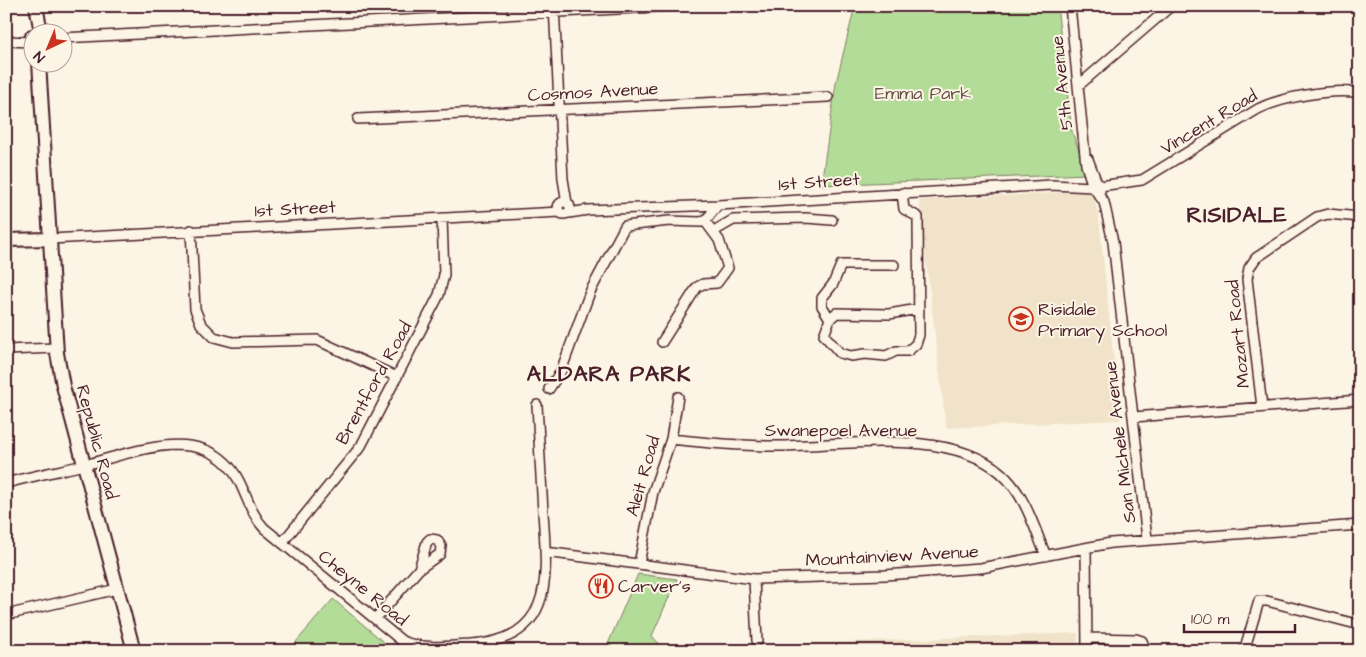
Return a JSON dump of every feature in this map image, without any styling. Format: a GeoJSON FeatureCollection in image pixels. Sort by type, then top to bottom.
{"type":"FeatureCollection","features":[{"type":"Feature","properties":{"kind":"main road","name":"Republic Road"},"geometry":{"type":"LineString","coordinates":[[39,72],[56,348],[63,386],[134,651]]}},
{"type":"Feature","properties":{"kind":"main road"},"geometry":{"type":"LineString","coordinates":[[6,240],[50,239]]}},
{"type":"Feature","properties":{"kind":"street"},"geometry":{"type":"LineString","coordinates":[[72,37],[554,9],[677,6]]}},
{"type":"Feature","properties":{"kind":"street","name":"5th Avenue"},"geometry":{"type":"LineString","coordinates":[[1070,6],[1086,156]]}},
{"type":"Feature","properties":{"kind":"street"},"geometry":{"type":"LineString","coordinates":[[1078,86],[1171,6]]}},
{"type":"Feature","properties":{"kind":"street"},"geometry":{"type":"LineString","coordinates":[[554,9],[564,207]]}},
{"type":"Feature","properties":{"kind":"street"},"geometry":{"type":"LineString","coordinates":[[9,41],[22,38]]}},
{"type":"Feature","properties":{"kind":"street"},"geometry":{"type":"LineString","coordinates":[[9,41],[22,42]]}},
{"type":"Feature","properties":{"kind":"street","name":"Vincent Road"},"geometry":{"type":"LineString","coordinates":[[1098,186],[1135,182],[1148,178],[1258,109],[1274,101],[1341,92],[1360,93]]}},
{"type":"Feature","properties":{"kind":"street","name":"Cosmos Avenue"},"geometry":{"type":"LineString","coordinates":[[358,119],[828,97]]}},
{"type":"Feature","properties":{"kind":"street","name":"San Michele Avenue"},"geometry":{"type":"LineString","coordinates":[[1086,156],[1107,216],[1117,272],[1147,539]]}},
{"type":"Feature","properties":{"kind":"street","name":"1st Street"},"geometry":{"type":"LineString","coordinates":[[50,239],[541,212],[564,207],[588,210],[718,205],[1051,185],[1098,186]]}},
{"type":"Feature","properties":{"kind":"street"},"geometry":{"type":"LineString","coordinates":[[902,193],[904,209],[918,217],[919,335],[916,344],[908,351],[896,351],[886,356],[865,354],[850,356],[840,353],[824,335],[830,319],[840,312],[889,314],[918,309]]}},
{"type":"Feature","properties":{"kind":"street"},"geometry":{"type":"LineString","coordinates":[[705,221],[718,205]]}},
{"type":"Feature","properties":{"kind":"street","name":"Mozart Road"},"geometry":{"type":"LineString","coordinates":[[1262,407],[1247,279],[1251,263],[1261,254],[1317,217],[1328,214],[1360,217]]}},
{"type":"Feature","properties":{"kind":"street","name":"Brentford Road"},"geometry":{"type":"LineString","coordinates":[[282,543],[361,446],[439,295],[444,281],[442,218]]}},
{"type":"Feature","properties":{"kind":"street"},"geometry":{"type":"LineString","coordinates":[[714,231],[733,220],[806,218],[832,220]]}},
{"type":"Feature","properties":{"kind":"street"},"geometry":{"type":"LineString","coordinates":[[549,389],[559,377],[590,292],[625,226],[669,221],[705,221],[714,231],[727,261],[727,272],[717,283],[703,284],[697,287],[662,342]]}},
{"type":"Feature","properties":{"kind":"street"},"geometry":{"type":"LineString","coordinates":[[191,230],[195,309],[201,324],[214,337],[225,342],[317,340],[397,377]]}},
{"type":"Feature","properties":{"kind":"street"},"geometry":{"type":"LineString","coordinates":[[830,319],[822,306],[822,298],[833,284],[841,266],[894,264]]}},
{"type":"Feature","properties":{"kind":"street"},"geometry":{"type":"LineString","coordinates":[[6,350],[56,348]]}},
{"type":"Feature","properties":{"kind":"street","name":"Aleit Road"},"geometry":{"type":"LineString","coordinates":[[639,564],[651,498],[671,439],[678,397]]}},
{"type":"Feature","properties":{"kind":"street"},"geometry":{"type":"LineString","coordinates":[[1133,417],[1360,400]]}},
{"type":"Feature","properties":{"kind":"street","name":"Cheyne Road"},"geometry":{"type":"LineString","coordinates":[[6,482],[158,447],[179,446],[197,448],[221,458],[232,469],[258,521],[282,543],[402,641],[415,646],[444,646],[499,641],[523,626],[538,607],[545,589],[545,552],[537,405]]}},
{"type":"Feature","properties":{"kind":"street","name":"Swanepoel Avenue"},"geometry":{"type":"LineString","coordinates":[[671,439],[760,446],[894,442],[961,452],[989,464],[1014,487],[1028,512],[1046,556]]}},
{"type":"Feature","properties":{"kind":"street","name":"Mountainview Avenue"},"geometry":{"type":"LineString","coordinates":[[545,552],[754,579],[926,574],[981,568],[1086,548],[1147,539],[1360,525]]}},
{"type":"Feature","properties":{"kind":"street"},"geometry":{"type":"LineString","coordinates":[[1086,548],[1087,651]]}},
{"type":"Feature","properties":{"kind":"street"},"geometry":{"type":"LineString","coordinates":[[375,619],[418,569]]}},
{"type":"Feature","properties":{"kind":"street"},"geometry":{"type":"LineString","coordinates":[[754,579],[757,641]]}},
{"type":"Feature","properties":{"kind":"street"},"geometry":{"type":"LineString","coordinates":[[6,615],[117,590]]}},
{"type":"Feature","properties":{"kind":"street"},"geometry":{"type":"LineString","coordinates":[[1244,651],[1256,605],[1259,601],[1267,601],[1360,625]]}},
{"type":"Feature","properties":{"kind":"street"},"geometry":{"type":"LineString","coordinates":[[1087,638],[1136,639],[1142,641],[1146,651]]}},
{"type":"Feature","properties":{"kind":"shaded area","name":"Risidale Primary School"},"geometry":{"type":"Polygon","coordinates":[[[1092,191],[1099,218],[1120,420],[946,428],[919,200],[1092,191]]]}},
{"type":"Feature","properties":{"kind":"shaded area"},"geometry":{"type":"Polygon","coordinates":[[[1078,633],[1077,651],[667,649],[1078,633]]]}},
{"type":"Feature","properties":{"kind":"green space","name":"Emma Park"},"geometry":{"type":"Polygon","coordinates":[[[855,6],[1057,6],[1072,132],[1088,174],[821,185],[836,83],[855,6]]]}},
{"type":"Feature","properties":{"kind":"green space"},"geometry":{"type":"Polygon","coordinates":[[[638,574],[677,579],[652,636],[666,651],[605,651],[638,574]]]}},
{"type":"Feature","properties":{"kind":"green space"},"geometry":{"type":"Polygon","coordinates":[[[333,599],[395,651],[299,651],[296,642],[333,599]]]}},
{"type":"Feature","properties":{"kind":"place","name":"Risidale Primary School"},"geometry":{"type":"Point","coordinates":[1021,319]}},
{"type":"Feature","properties":{"kind":"place","name":"Carver's"},"geometry":{"type":"Point","coordinates":[601,586]}},
{"type":"Feature","properties":{"kind":"district","name":"RISIDALE"},"geometry":{"type":"Point","coordinates":[1237,215]}},
{"type":"Feature","properties":{"kind":"district","name":"ALDARA PARK"},"geometry":{"type":"Point","coordinates":[609,374]}}]}
